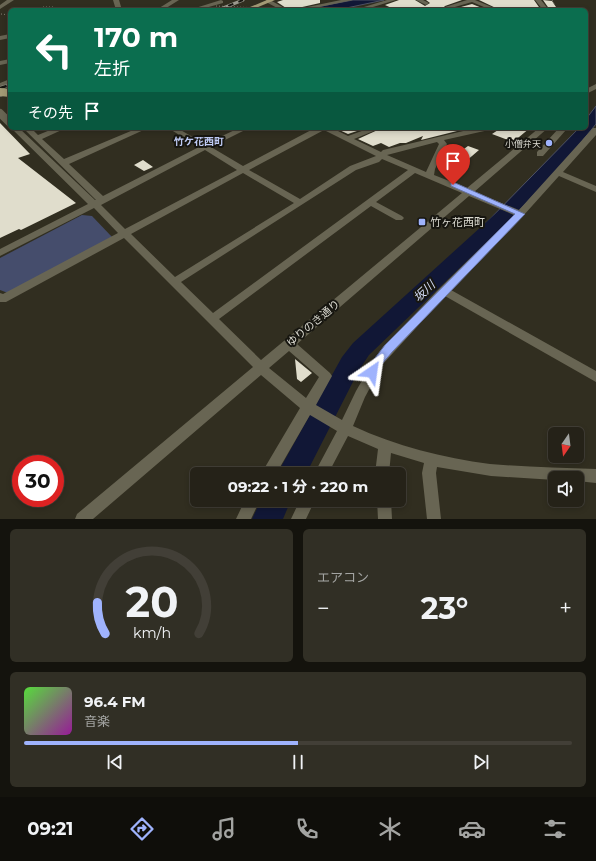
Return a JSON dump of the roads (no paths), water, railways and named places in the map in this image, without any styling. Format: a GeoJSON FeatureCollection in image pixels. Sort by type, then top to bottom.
{"type":"FeatureCollection","features":[{"type":"Feature","properties":{"kind":"main road"},"geometry":{"type":"LineString","coordinates":[[251,8],[270,1]]}},
{"type":"Feature","properties":{"kind":"street"},"geometry":{"type":"LineString","coordinates":[[0,7],[10,0]]}},
{"type":"Feature","properties":{"kind":"street"},"geometry":{"type":"LineString","coordinates":[[162,8],[176,0]]}},
{"type":"Feature","properties":{"kind":"street"},"geometry":{"type":"LineString","coordinates":[[307,8],[350,0]]}},
{"type":"Feature","properties":{"kind":"street"},"geometry":{"type":"LineString","coordinates":[[364,8],[393,0]]}},
{"type":"Feature","properties":{"kind":"street"},"geometry":{"type":"LineString","coordinates":[[419,0],[426,3]]}},
{"type":"Feature","properties":{"kind":"street"},"geometry":{"type":"LineString","coordinates":[[448,7],[470,0],[489,7]]}},
{"type":"Feature","properties":{"kind":"street"},"geometry":{"type":"LineString","coordinates":[[538,0],[544,8]]}},
{"type":"Feature","properties":{"kind":"street"},"geometry":{"type":"LineString","coordinates":[[270,1],[282,8]]}},
{"type":"Feature","properties":{"kind":"street"},"geometry":{"type":"LineString","coordinates":[[201,8],[218,4]]}},
{"type":"Feature","properties":{"kind":"street"},"geometry":{"type":"LineString","coordinates":[[378,4],[384,7]]}},
{"type":"Feature","properties":{"kind":"street"},"geometry":{"type":"LineString","coordinates":[[0,113],[8,121]]}},
{"type":"Feature","properties":{"kind":"street"},"geometry":{"type":"LineString","coordinates":[[17,130],[97,203]]}},
{"type":"Feature","properties":{"kind":"street"},"geometry":{"type":"LineString","coordinates":[[29,130],[63,163],[124,233],[261,368],[309,407],[342,427],[385,446],[459,466],[483,469],[596,476]]}},
{"type":"Feature","properties":{"kind":"street"},"geometry":{"type":"LineString","coordinates":[[37,138],[57,130]]}},
{"type":"Feature","properties":{"kind":"street"},"geometry":{"type":"LineString","coordinates":[[63,163],[139,130]]}},
{"type":"Feature","properties":{"kind":"street"},"geometry":{"type":"LineString","coordinates":[[175,130],[300,204]]}},
{"type":"Feature","properties":{"kind":"street"},"geometry":{"type":"LineString","coordinates":[[0,253],[241,130]]}},
{"type":"Feature","properties":{"kind":"street"},"geometry":{"type":"LineString","coordinates":[[0,297],[2,299],[244,170],[324,130]]}},
{"type":"Feature","properties":{"kind":"street"},"geometry":{"type":"LineString","coordinates":[[331,130],[346,139],[382,156],[519,213]]}},
{"type":"Feature","properties":{"kind":"street"},"geometry":{"type":"LineString","coordinates":[[346,139],[371,130]]}},
{"type":"Feature","properties":{"kind":"street"},"geometry":{"type":"LineString","coordinates":[[174,282],[300,204],[353,168],[376,160],[392,150],[477,130]]}},
{"type":"Feature","properties":{"kind":"street","name":"ゆりのき通り"},"geometry":{"type":"LineString","coordinates":[[82,519],[261,368],[288,343],[542,130]]}},
{"type":"Feature","properties":{"kind":"street"},"geometry":{"type":"LineString","coordinates":[[540,154],[562,130]]}},
{"type":"Feature","properties":{"kind":"street"},"geometry":{"type":"LineString","coordinates":[[324,467],[342,427],[378,361],[558,173],[596,130]]}},
{"type":"Feature","properties":{"kind":"street"},"geometry":{"type":"LineString","coordinates":[[430,175],[431,168],[444,144],[438,139]]}},
{"type":"Feature","properties":{"kind":"street"},"geometry":{"type":"LineString","coordinates":[[212,319],[415,169]]}},
{"type":"Feature","properties":{"kind":"street"},"geometry":{"type":"LineString","coordinates":[[558,173],[596,188]]}},
{"type":"Feature","properties":{"kind":"street"},"geometry":{"type":"LineString","coordinates":[[370,202],[399,218]]}},
{"type":"Feature","properties":{"kind":"street"},"geometry":{"type":"LineString","coordinates":[[445,291],[596,377]]}},
{"type":"Feature","properties":{"kind":"street"},"geometry":{"type":"LineString","coordinates":[[272,467],[326,376],[288,343]]}},
{"type":"Feature","properties":{"kind":"street"},"geometry":{"type":"LineString","coordinates":[[383,467],[385,446]]}},
{"type":"Feature","properties":{"kind":"street"},"geometry":{"type":"LineString","coordinates":[[432,459],[429,473],[434,519]]}},
{"type":"Feature","properties":{"kind":"street"},"geometry":{"type":"LineString","coordinates":[[242,519],[250,507]]}},
{"type":"Feature","properties":{"kind":"street"},"geometry":{"type":"LineString","coordinates":[[299,519],[305,507]]}},
{"type":"Feature","properties":{"kind":"street"},"geometry":{"type":"LineString","coordinates":[[384,507],[385,519]]}},
{"type":"Feature","properties":{"kind":"waterway","name":"坂川"},"geometry":{"type":"LineString","coordinates":[[295,467],[350,364],[361,349],[510,210]]}},
{"type":"Feature","properties":{"kind":"waterway","name":"坂川"},"geometry":{"type":"LineString","coordinates":[[267,519],[273,507]]}},
{"type":"Feature","properties":{"kind":"railway"},"geometry":{"type":"LineString","coordinates":[[223,8],[243,0]]}},
{"type":"Feature","properties":{"kind":"railway"},"geometry":{"type":"LineString","coordinates":[[0,88],[8,86]]}},
{"type":"Feature","properties":{"kind":"railway"},"geometry":{"type":"LineString","coordinates":[[0,95],[8,93]]}},
{"type":"Feature","properties":{"kind":"place","name":"小僧弁天"},"geometry":{"type":"Point","coordinates":[549,143]}},
{"type":"Feature","properties":{"kind":"place","name":"竹ヶ花西町"},"geometry":{"type":"Point","coordinates":[422,222]}},
{"type":"Feature","properties":{"kind":"district","name":"竹ケ花西町"},"geometry":{"type":"Point","coordinates":[199,141]}}]}
